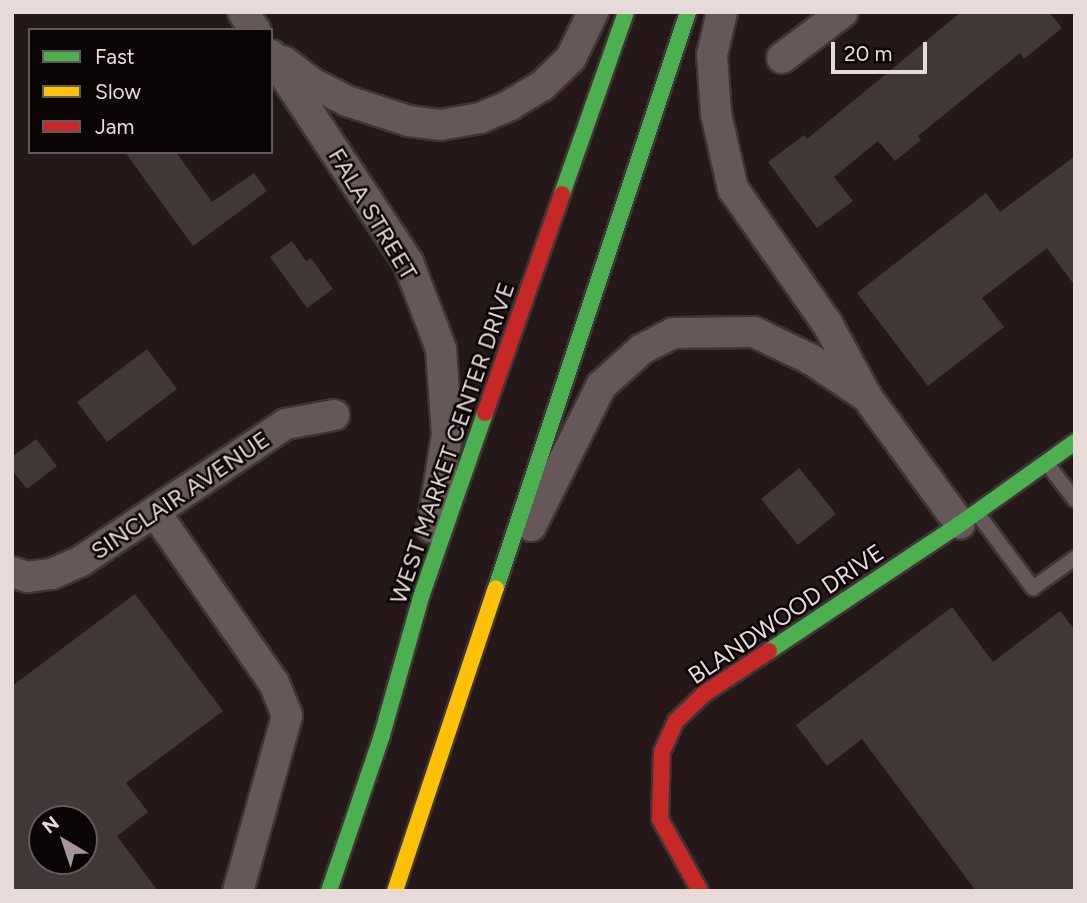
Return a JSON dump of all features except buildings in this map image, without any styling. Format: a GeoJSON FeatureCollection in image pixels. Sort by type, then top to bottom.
{"type":"FeatureCollection","features":[{"type":"Feature","properties":{"kind":"main road","name":"WEST MARKET CENTER DRIVE"},"geometry":{"type":"LineString","coordinates":[[329,891],[382,735],[422,594],[626,12]]}},
{"type":"Feature","properties":{"kind":"main road"},"geometry":{"type":"LineString","coordinates":[[395,891],[688,12]]}},
{"type":"Feature","properties":{"kind":"main road","name":"BLANDWOOD DRIVE"},"geometry":{"type":"LineString","coordinates":[[701,891],[689,875],[660,818],[662,752],[676,721],[704,694],[968,518],[1075,442]]}},
{"type":"Feature","properties":{"kind":"street"},"geometry":{"type":"LineString","coordinates":[[243,12],[254,28]]}},
{"type":"Feature","properties":{"kind":"street","name":"FALA STREET"},"geometry":{"type":"LineString","coordinates":[[273,55],[314,84],[346,101],[409,121],[440,125],[480,118],[510,105],[542,86],[571,58],[593,12]]}},
{"type":"Feature","properties":{"kind":"street"},"geometry":{"type":"LineString","coordinates":[[722,12],[712,55],[716,114],[733,190],[827,323],[867,397],[968,518]]}},
{"type":"Feature","properties":{"kind":"street"},"geometry":{"type":"LineString","coordinates":[[782,58],[843,12]]}},
{"type":"Feature","properties":{"kind":"street","name":"FALA STREET"},"geometry":{"type":"LineString","coordinates":[[273,57],[408,262],[441,349],[447,435],[422,594]]}},
{"type":"Feature","properties":{"kind":"street"},"geometry":{"type":"LineString","coordinates":[[488,611],[601,386],[642,349],[673,333],[754,332],[812,360],[867,397]]}},
{"type":"Feature","properties":{"kind":"street","name":"SINCLAIR AVENUE"},"geometry":{"type":"LineString","coordinates":[[20,574],[52,574],[81,561],[286,424],[334,415]]}},
{"type":"Feature","properties":{"kind":"street"},"geometry":{"type":"LineString","coordinates":[[155,512],[274,683],[286,716],[238,891]]}},
{"type":"Feature","properties":{"kind":"lane"},"geometry":{"type":"LineString","coordinates":[[1046,462],[1075,500]]}},
{"type":"Feature","properties":{"kind":"lane"},"geometry":{"type":"LineString","coordinates":[[968,518],[1033,588],[1075,558]]}},
{"type":"Feature","properties":{"kind":"traffic: fast"},"geometry":{"type":"LineString","coordinates":[[562,194],[626,12]]}},
{"type":"Feature","properties":{"kind":"traffic: fast"},"geometry":{"type":"LineString","coordinates":[[496,588],[688,12]]}},
{"type":"Feature","properties":{"kind":"traffic: fast"},"geometry":{"type":"LineString","coordinates":[[329,891],[382,735],[422,594],[485,413]]}},
{"type":"Feature","properties":{"kind":"traffic: fast"},"geometry":{"type":"LineString","coordinates":[[769,651],[960,524],[1075,442]]}},
{"type":"Feature","properties":{"kind":"traffic: slow"},"geometry":{"type":"LineString","coordinates":[[395,891],[496,588]]}},
{"type":"Feature","properties":{"kind":"traffic: jam"},"geometry":{"type":"LineString","coordinates":[[485,413],[562,194]]}},
{"type":"Feature","properties":{"kind":"traffic: jam"},"geometry":{"type":"LineString","coordinates":[[700,891],[660,819],[662,752],[676,721],[704,694],[769,651]]}}]}
